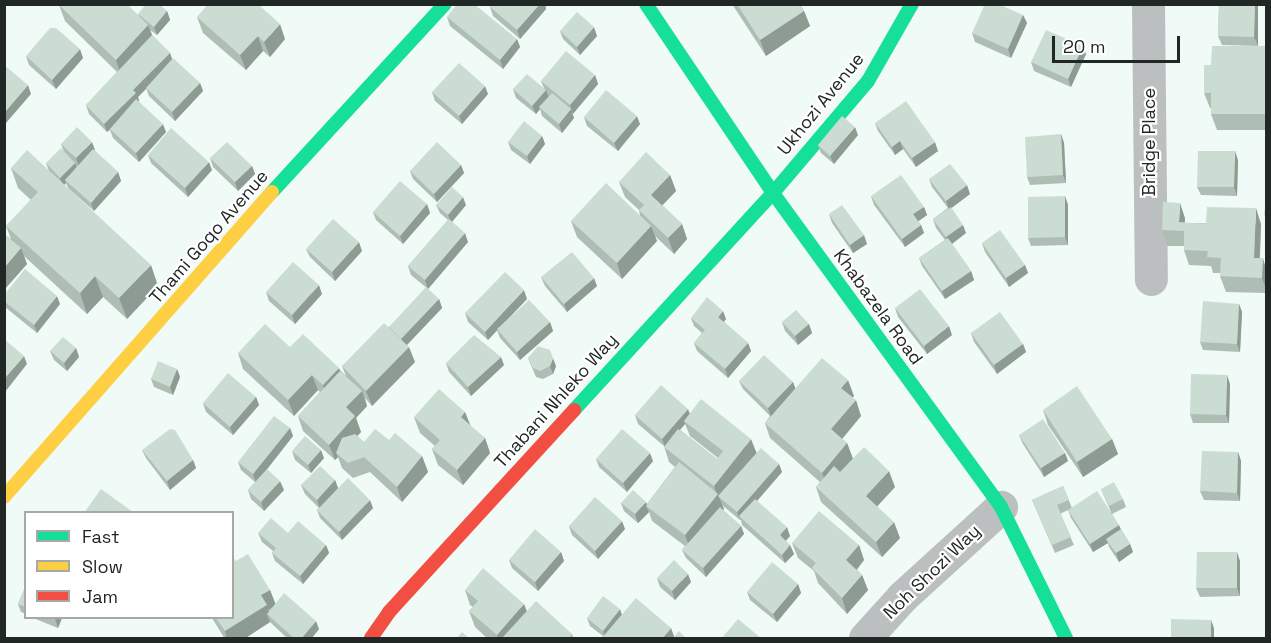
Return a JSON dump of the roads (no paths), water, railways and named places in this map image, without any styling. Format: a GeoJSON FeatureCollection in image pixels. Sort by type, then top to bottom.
{"type":"FeatureCollection","features":[{"type":"Feature","properties":{"kind":"street","name":"Thami Goqo Avenue"},"geometry":{"type":"LineString","coordinates":[[4,497],[311,147],[445,4]]}},
{"type":"Feature","properties":{"kind":"street","name":"Khabazela Road"},"geometry":{"type":"LineString","coordinates":[[646,4],[773,193],[1001,507],[1066,639]]}},
{"type":"Feature","properties":{"kind":"street","name":"Ukhozi Avenue"},"geometry":{"type":"LineString","coordinates":[[773,193],[868,81],[912,4]]}},
{"type":"Feature","properties":{"kind":"street","name":"Bridge Place"},"geometry":{"type":"LineString","coordinates":[[1148,4],[1150,279]]}},
{"type":"Feature","properties":{"kind":"street","name":"Thabani Nhleko Way"},"geometry":{"type":"LineString","coordinates":[[370,639],[389,612],[773,193]]}},
{"type":"Feature","properties":{"kind":"street","name":"Noh Shozi Way"},"geometry":{"type":"LineString","coordinates":[[865,639],[902,597],[1001,507]]}}]}
